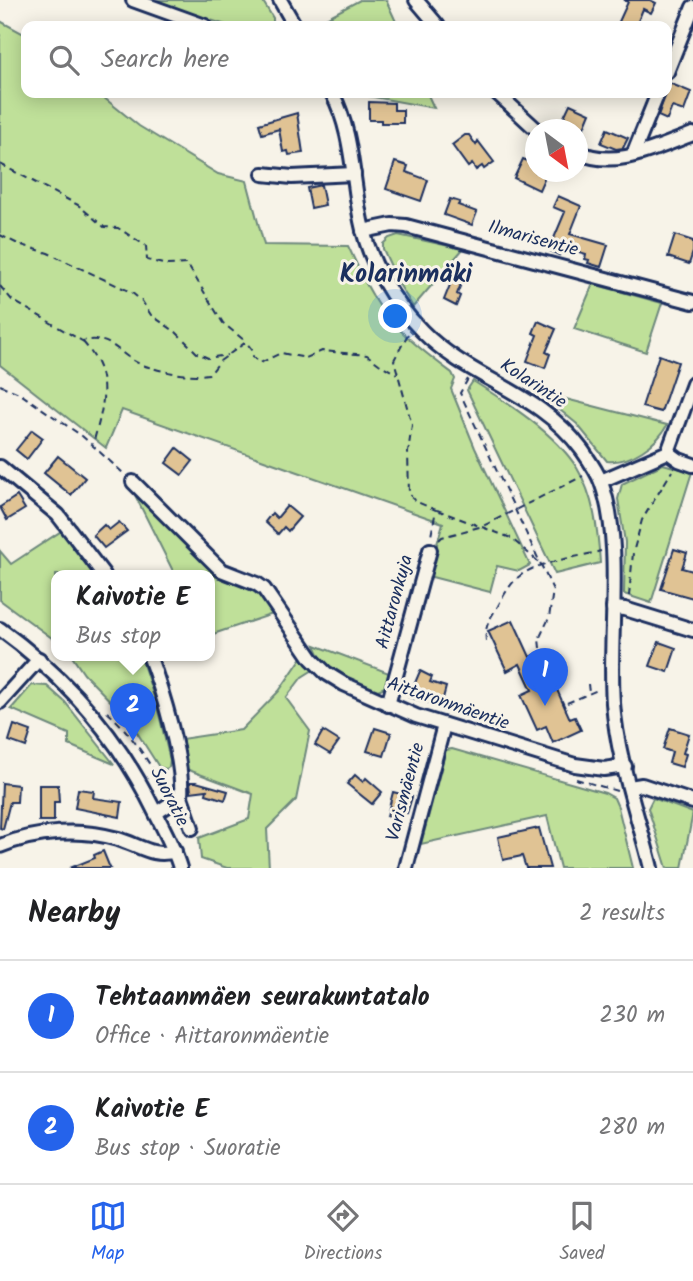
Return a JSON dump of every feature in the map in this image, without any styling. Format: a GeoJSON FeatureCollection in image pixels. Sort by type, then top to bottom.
{"type":"FeatureCollection","features":[{"type":"Feature","properties":{"kind":"street"},"geometry":{"type":"LineString","coordinates":[[132,0],[191,21]]}},
{"type":"Feature","properties":{"kind":"street"},"geometry":{"type":"LineString","coordinates":[[280,0],[292,21]]}},
{"type":"Feature","properties":{"kind":"street"},"geometry":{"type":"LineString","coordinates":[[416,0],[434,21]]}},
{"type":"Feature","properties":{"kind":"street"},"geometry":{"type":"LineString","coordinates":[[672,60],[693,7]]}},
{"type":"Feature","properties":{"kind":"street","name":"Kolarintie"},"geometry":{"type":"LineString","coordinates":[[334,98],[341,114],[363,231],[376,267],[387,287],[406,314],[445,350],[533,402],[552,418],[576,442],[598,475],[607,505],[612,547],[613,704],[617,734],[651,868]]}},
{"type":"Feature","properties":{"kind":"street"},"geometry":{"type":"LineString","coordinates":[[502,98],[525,119]]}},
{"type":"Feature","properties":{"kind":"street"},"geometry":{"type":"LineString","coordinates":[[633,155],[656,98]]}},
{"type":"Feature","properties":{"kind":"street"},"geometry":{"type":"LineString","coordinates":[[588,156],[612,160],[693,134]]}},
{"type":"Feature","properties":{"kind":"street"},"geometry":{"type":"LineString","coordinates":[[263,174],[292,177],[354,174]]}},
{"type":"Feature","properties":{"kind":"street","name":"Ilmarisentie"},"geometry":{"type":"LineString","coordinates":[[363,231],[392,225],[406,226],[693,302]]}},
{"type":"Feature","properties":{"kind":"street"},"geometry":{"type":"LineString","coordinates":[[673,456],[678,426],[693,384]]}},
{"type":"Feature","properties":{"kind":"street"},"geometry":{"type":"LineString","coordinates":[[678,426],[693,430]]}},
{"type":"Feature","properties":{"kind":"street"},"geometry":{"type":"LineString","coordinates":[[598,475],[673,456],[693,465]]}},
{"type":"Feature","properties":{"kind":"street"},"geometry":{"type":"LineString","coordinates":[[0,467],[58,515],[100,570]]}},
{"type":"Feature","properties":{"kind":"street","name":"Aittaronmäentie"},"geometry":{"type":"LineString","coordinates":[[133,482],[221,570],[257,583],[264,589],[305,650],[326,673],[344,684],[388,705],[444,725],[575,765],[604,769],[625,766]]}},
{"type":"Feature","properties":{"kind":"street","name":"Aittaronkuja"},"geometry":{"type":"LineString","coordinates":[[388,705],[430,550]]}},
{"type":"Feature","properties":{"kind":"street"},"geometry":{"type":"LineString","coordinates":[[613,608],[625,609],[693,630]]}},
{"type":"Feature","properties":{"kind":"street","name":"Suoratie"},"geometry":{"type":"LineString","coordinates":[[0,629],[39,659],[76,694],[108,733],[132,768],[175,851],[180,868]]}},
{"type":"Feature","properties":{"kind":"street"},"geometry":{"type":"LineString","coordinates":[[0,702],[39,659]]}},
{"type":"Feature","properties":{"kind":"street"},"geometry":{"type":"LineString","coordinates":[[151,661],[180,765],[181,797],[192,828]]}},
{"type":"Feature","properties":{"kind":"street","name":"Varismäentie"},"geometry":{"type":"LineString","coordinates":[[406,868],[444,725]]}},
{"type":"Feature","properties":{"kind":"street"},"geometry":{"type":"LineString","coordinates":[[630,788],[642,785],[693,802]]}},
{"type":"Feature","properties":{"kind":"street"},"geometry":{"type":"LineString","coordinates":[[156,813],[181,797]]}},
{"type":"Feature","properties":{"kind":"street"},"geometry":{"type":"LineString","coordinates":[[0,846],[44,835],[75,832],[119,839],[155,855],[175,851]]}},
{"type":"Feature","properties":{"kind":"path"},"geometry":{"type":"LineString","coordinates":[[0,164],[78,205],[104,228],[118,228],[146,246],[147,260],[167,265],[187,264],[223,323],[246,342],[253,351],[253,357],[260,363],[281,353],[306,358],[322,351],[367,355],[397,374]]}},
{"type":"Feature","properties":{"kind":"path"},"geometry":{"type":"LineString","coordinates":[[0,235],[18,244],[48,253],[131,292],[142,301],[151,315],[176,332],[197,353],[208,358],[228,355]]}},
{"type":"Feature","properties":{"kind":"path"},"geometry":{"type":"LineString","coordinates":[[0,286],[12,300],[82,341],[98,361],[104,380],[103,404],[93,444]]}},
{"type":"Feature","properties":{"kind":"path"},"geometry":{"type":"LineString","coordinates":[[410,330],[394,360],[412,425],[408,452],[409,495],[417,502],[511,538],[542,566]]}},
{"type":"Feature","properties":{"kind":"path"},"geometry":{"type":"LineString","coordinates":[[82,341],[94,338],[106,340],[139,363],[192,376],[210,373],[220,360],[246,342]]}},
{"type":"Feature","properties":{"kind":"path"},"geometry":{"type":"LineString","coordinates":[[471,376],[460,393],[553,590],[549,618],[539,639],[540,648]]}},
{"type":"Feature","properties":{"kind":"path"},"geometry":{"type":"LineString","coordinates":[[0,385],[19,393],[93,444],[133,482]]}},
{"type":"Feature","properties":{"kind":"path"},"geometry":{"type":"LineString","coordinates":[[629,600],[633,553],[642,520],[673,456]]}},
{"type":"Feature","properties":{"kind":"path"},"geometry":{"type":"LineString","coordinates":[[430,550],[442,537],[483,526],[516,508],[598,475]]}},
{"type":"Feature","properties":{"kind":"path"},"geometry":{"type":"LineString","coordinates":[[430,550],[436,510]]}},
{"type":"Feature","properties":{"kind":"path"},"geometry":{"type":"LineString","coordinates":[[486,641],[485,629],[510,586],[522,575],[542,566],[606,550]]}},
{"type":"Feature","properties":{"kind":"path"},"geometry":{"type":"LineString","coordinates":[[588,684],[589,693]]}},
{"type":"Feature","properties":{"kind":"path"},"geometry":{"type":"LineString","coordinates":[[567,703],[604,687],[604,694]]}},
{"type":"Feature","properties":{"kind":"green space"},"geometry":{"type":"Polygon","coordinates":[[[149,0],[262,0],[273,18],[273,21],[214,21],[149,0]]]}},
{"type":"Feature","properties":{"kind":"green space"},"geometry":{"type":"Polygon","coordinates":[[[360,0],[386,0],[396,21],[320,21],[360,0]]]}},
{"type":"Feature","properties":{"kind":"green space"},"geometry":{"type":"Polygon","coordinates":[[[0,21],[21,32],[21,98],[104,98],[139,126],[218,174],[247,181],[264,245],[348,246],[369,290],[389,318],[419,347],[452,373],[455,379],[451,389],[475,448],[530,565],[519,571],[497,566],[490,592],[428,576],[443,523],[122,410],[106,448],[0,365],[0,21]]]}},
{"type":"Feature","properties":{"kind":"green space"},"geometry":{"type":"Polygon","coordinates":[[[379,98],[429,98],[434,108],[379,98]]]}},
{"type":"Feature","properties":{"kind":"green space"},"geometry":{"type":"Polygon","coordinates":[[[398,235],[463,249],[413,307],[383,249],[383,244],[389,238],[398,235]]]}},
{"type":"Feature","properties":{"kind":"green space"},"geometry":{"type":"Polygon","coordinates":[[[593,284],[662,303],[646,352],[574,329],[593,284]]]}},
{"type":"Feature","properties":{"kind":"green space"},"geometry":{"type":"Polygon","coordinates":[[[473,381],[544,431],[568,455],[583,479],[591,502],[600,563],[555,574],[467,390],[473,381]]]}},
{"type":"Feature","properties":{"kind":"green space"},"geometry":{"type":"Polygon","coordinates":[[[562,398],[667,425],[657,439],[642,451],[624,459],[607,461],[577,424],[555,406],[562,398]]]}},
{"type":"Feature","properties":{"kind":"green space"},"geometry":{"type":"Polygon","coordinates":[[[663,464],[692,472],[651,603],[624,594],[625,542],[618,499],[622,484],[663,464]]]}},
{"type":"Feature","properties":{"kind":"green space"},"geometry":{"type":"Polygon","coordinates":[[[132,489],[211,570],[172,570],[132,489]]]}},
{"type":"Feature","properties":{"kind":"green space"},"geometry":{"type":"Polygon","coordinates":[[[63,530],[90,570],[51,570],[51,637],[0,600],[0,551],[11,564],[63,530]]]}},
{"type":"Feature","properties":{"kind":"green space"},"geometry":{"type":"Polygon","coordinates":[[[215,574],[253,591],[273,614],[215,633],[215,574]]]}},
{"type":"Feature","properties":{"kind":"green space"},"geometry":{"type":"Polygon","coordinates":[[[315,645],[389,673],[385,687],[378,690],[351,680],[323,663],[315,645]]]}},
{"type":"Feature","properties":{"kind":"green space"},"geometry":{"type":"Polygon","coordinates":[[[303,656],[313,670],[302,677],[286,698],[310,731],[296,800],[267,829],[269,868],[227,868],[201,859],[199,838],[249,819],[253,794],[186,769],[181,739],[241,730],[279,691],[303,656]]]}},
{"type":"Feature","properties":{"kind":"green space"},"geometry":{"type":"Polygon","coordinates":[[[75,661],[142,661],[157,706],[170,760],[169,767],[159,767],[129,720],[84,674],[75,661]]]}},
{"type":"Feature","properties":{"kind":"green space"},"geometry":{"type":"Polygon","coordinates":[[[32,685],[47,686],[65,702],[114,764],[69,745],[69,734],[11,709],[32,685]]]}},
{"type":"Feature","properties":{"kind":"green space"},"geometry":{"type":"Polygon","coordinates":[[[452,749],[605,793],[614,798],[633,868],[560,868],[547,816],[421,844],[446,750],[452,749]]]}},
{"type":"Feature","properties":{"kind":"green space"},"geometry":{"type":"Polygon","coordinates":[[[653,798],[693,813],[682,868],[667,868],[648,808],[653,798]]]}},
{"type":"Feature","properties":{"kind":"building"},"geometry":{"type":"Polygon","coordinates":[[[624,0],[650,0],[656,3],[651,13],[643,9],[638,21],[619,21],[628,2],[624,0]]]}},
{"type":"Feature","properties":{"kind":"building"},"geometry":{"type":"Polygon","coordinates":[[[672,84],[691,92],[684,111],[672,107],[667,120],[658,116],[664,98],[672,98],[672,84]]]}},
{"type":"Feature","properties":{"kind":"building"},"geometry":{"type":"Polygon","coordinates":[[[369,102],[394,103],[394,110],[403,110],[403,123],[369,120],[369,102]]]}},
{"type":"Feature","properties":{"kind":"building"},"geometry":{"type":"Polygon","coordinates":[[[570,104],[590,113],[588,119],[563,119],[570,104]]]}},
{"type":"Feature","properties":{"kind":"building"},"geometry":{"type":"Polygon","coordinates":[[[297,113],[303,153],[289,155],[288,151],[283,152],[279,129],[262,134],[259,124],[297,113]]]}},
{"type":"Feature","properties":{"kind":"building"},"geometry":{"type":"Polygon","coordinates":[[[607,129],[628,138],[623,148],[616,149],[601,143],[607,129]]]}},
{"type":"Feature","properties":{"kind":"building"},"geometry":{"type":"Polygon","coordinates":[[[469,135],[476,145],[478,141],[494,162],[484,169],[482,166],[476,170],[472,164],[468,167],[452,145],[469,135]]]}},
{"type":"Feature","properties":{"kind":"building"},"geometry":{"type":"Polygon","coordinates":[[[523,159],[525,182],[543,182],[539,190],[514,178],[523,159]]]}},
{"type":"Feature","properties":{"kind":"building"},"geometry":{"type":"Polygon","coordinates":[[[395,162],[408,166],[406,172],[428,180],[421,201],[386,189],[395,162]]]}},
{"type":"Feature","properties":{"kind":"building"},"geometry":{"type":"Polygon","coordinates":[[[321,185],[325,205],[311,208],[307,188],[321,185]]]}},
{"type":"Feature","properties":{"kind":"building"},"geometry":{"type":"Polygon","coordinates":[[[558,196],[581,206],[570,234],[608,245],[601,267],[588,263],[586,254],[562,247],[559,255],[549,250],[565,212],[553,207],[558,196]]]}},
{"type":"Feature","properties":{"kind":"building"},"geometry":{"type":"Polygon","coordinates":[[[450,199],[477,212],[472,225],[444,215],[450,199]]]}},
{"type":"Feature","properties":{"kind":"building"},"geometry":{"type":"Polygon","coordinates":[[[675,235],[693,241],[689,264],[668,257],[675,235]]]}},
{"type":"Feature","properties":{"kind":"building"},"geometry":{"type":"Polygon","coordinates":[[[452,280],[461,284],[456,306],[444,300],[452,280]]]}},
{"type":"Feature","properties":{"kind":"building"},"geometry":{"type":"Polygon","coordinates":[[[538,321],[556,329],[546,352],[550,354],[545,368],[527,361],[537,335],[533,333],[538,321]]]}},
{"type":"Feature","properties":{"kind":"building"},"geometry":{"type":"Polygon","coordinates":[[[659,355],[678,362],[661,412],[642,407],[659,355]]]}},
{"type":"Feature","properties":{"kind":"building"},"geometry":{"type":"Polygon","coordinates":[[[32,430],[43,438],[27,459],[16,450],[32,430]]]}},
{"type":"Feature","properties":{"kind":"building"},"geometry":{"type":"Polygon","coordinates":[[[177,448],[193,461],[182,475],[166,463],[177,448]]]}},
{"type":"Feature","properties":{"kind":"building"},"geometry":{"type":"Polygon","coordinates":[[[58,456],[85,478],[71,495],[44,473],[58,456]]]}},
{"type":"Feature","properties":{"kind":"building"},"geometry":{"type":"Polygon","coordinates":[[[17,496],[25,509],[7,520],[0,507],[17,496]]]}},
{"type":"Feature","properties":{"kind":"building"},"geometry":{"type":"Polygon","coordinates":[[[287,506],[300,517],[288,531],[284,527],[278,534],[265,522],[272,513],[277,518],[287,506]]]}},
{"type":"Feature","properties":{"kind":"building"},"geometry":{"type":"Polygon","coordinates":[[[119,522],[127,531],[104,548],[93,535],[104,525],[109,530],[119,522]]]}},
{"type":"Feature","properties":{"kind":"building"},"geometry":{"type":"Polygon","coordinates":[[[674,549],[687,553],[682,568],[693,571],[693,598],[661,589],[674,549]]]}},
{"type":"Feature","properties":{"kind":"building"},"geometry":{"type":"Polygon","coordinates":[[[513,620],[530,657],[546,650],[559,678],[553,681],[570,719],[575,717],[581,730],[553,743],[546,726],[537,730],[521,695],[532,690],[520,664],[507,671],[488,631],[513,620]]]}},
{"type":"Feature","properties":{"kind":"building"},"geometry":{"type":"Polygon","coordinates":[[[659,642],[676,648],[668,672],[650,666],[659,642]]]}},
{"type":"Feature","properties":{"kind":"building"},"geometry":{"type":"Polygon","coordinates":[[[420,671],[432,677],[430,682],[446,687],[441,706],[409,697],[420,671]]]}},
{"type":"Feature","properties":{"kind":"building"},"geometry":{"type":"Polygon","coordinates":[[[14,725],[31,731],[26,747],[9,741],[14,725]]]}},
{"type":"Feature","properties":{"kind":"building"},"geometry":{"type":"Polygon","coordinates":[[[375,728],[391,733],[384,756],[367,751],[375,728]]]}},
{"type":"Feature","properties":{"kind":"building"},"geometry":{"type":"Polygon","coordinates":[[[670,728],[689,734],[682,767],[669,763],[672,752],[663,749],[670,728]]]}},
{"type":"Feature","properties":{"kind":"building"},"geometry":{"type":"Polygon","coordinates":[[[323,731],[339,741],[330,754],[315,745],[323,731]]]}},
{"type":"Feature","properties":{"kind":"building"},"geometry":{"type":"Polygon","coordinates":[[[355,775],[363,782],[366,778],[382,792],[372,804],[347,784],[355,775]]]}},
{"type":"Feature","properties":{"kind":"building"},"geometry":{"type":"Polygon","coordinates":[[[190,782],[228,791],[225,800],[206,794],[207,790],[191,792],[190,782]]]}},
{"type":"Feature","properties":{"kind":"building"},"geometry":{"type":"Polygon","coordinates":[[[2,783],[18,785],[17,802],[10,802],[3,829],[0,828],[2,783]]]}},
{"type":"Feature","properties":{"kind":"building"},"geometry":{"type":"Polygon","coordinates":[[[39,785],[58,785],[59,802],[54,802],[54,821],[39,821],[39,785]]]}},
{"type":"Feature","properties":{"kind":"building"},"geometry":{"type":"Polygon","coordinates":[[[78,789],[94,791],[93,798],[122,802],[120,817],[75,808],[78,789]]]}},
{"type":"Feature","properties":{"kind":"building"},"geometry":{"type":"Polygon","coordinates":[[[393,792],[412,797],[407,813],[401,812],[399,819],[387,816],[393,792]]]}},
{"type":"Feature","properties":{"kind":"building"},"geometry":{"type":"Polygon","coordinates":[[[539,828],[550,868],[526,868],[522,856],[503,860],[498,837],[539,828]]]}},
{"type":"Feature","properties":{"kind":"building"},"geometry":{"type":"Polygon","coordinates":[[[103,851],[110,868],[70,868],[95,858],[94,855],[103,851]]]}},
{"type":"Feature","properties":{"kind":"place","name":"Tehtaanmäen seurakuntatalo"},"geometry":{"type":"Point","coordinates":[545,706]}},
{"type":"Feature","properties":{"kind":"place","name":"Kaivotie E"},"geometry":{"type":"Point","coordinates":[133,741]}},
{"type":"Feature","properties":{"kind":"district","name":"Kolarinmäki"},"geometry":{"type":"Point","coordinates":[406,275]}}]}
